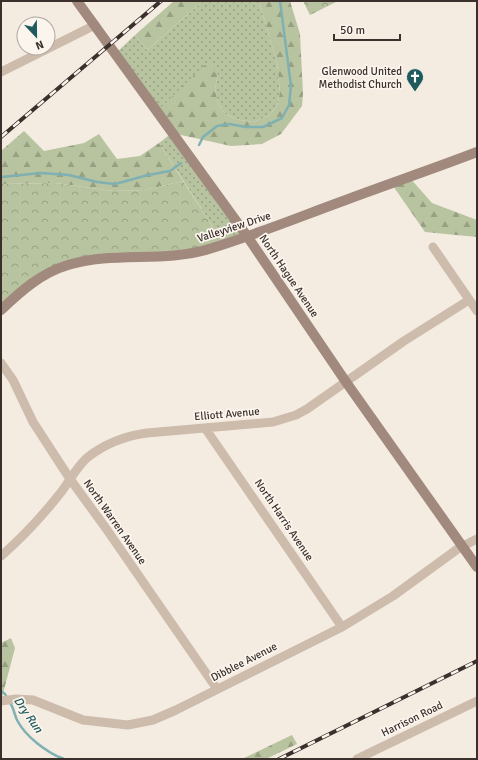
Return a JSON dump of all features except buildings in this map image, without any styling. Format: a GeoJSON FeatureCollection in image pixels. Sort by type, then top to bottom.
{"type":"FeatureCollection","features":[{"type":"Feature","properties":{"kind":"main road","name":"North Hague Avenue"},"geometry":{"type":"LineString","coordinates":[[77,1],[247,236],[346,382],[477,567]]}},
{"type":"Feature","properties":{"kind":"main road","name":"Valleyview Drive"},"geometry":{"type":"LineString","coordinates":[[1,310],[30,284],[69,265],[93,260],[173,256],[207,249],[247,236],[477,152]]}},
{"type":"Feature","properties":{"kind":"street"},"geometry":{"type":"LineString","coordinates":[[1,72],[95,25]]}},
{"type":"Feature","properties":{"kind":"street"},"geometry":{"type":"LineString","coordinates":[[433,247],[477,311]]}},
{"type":"Feature","properties":{"kind":"street","name":"Elliott Avenue"},"geometry":{"type":"LineString","coordinates":[[1,556],[27,532],[61,492],[87,458],[102,448],[130,435],[273,422],[296,415],[307,409],[404,341],[469,300]]}},
{"type":"Feature","properties":{"kind":"street","name":"North Warren Avenue"},"geometry":{"type":"LineString","coordinates":[[1,363],[13,380],[33,422],[70,479],[217,689]]}},
{"type":"Feature","properties":{"kind":"street","name":"North Harris Avenue"},"geometry":{"type":"LineString","coordinates":[[205,428],[342,627]]}},
{"type":"Feature","properties":{"kind":"street","name":"Dibblee Avenue"},"geometry":{"type":"LineString","coordinates":[[1,701],[16,699],[33,700],[83,720],[128,725],[153,720],[342,627],[393,596],[462,546],[477,539]]}},
{"type":"Feature","properties":{"kind":"street","name":"Harrison Road"},"geometry":{"type":"LineString","coordinates":[[357,759],[477,701]]}},
{"type":"Feature","properties":{"kind":"green space"},"geometry":{"type":"Polygon","coordinates":[[[174,1],[203,1],[147,50],[135,35],[174,1]]]}},
{"type":"Feature","properties":{"kind":"green space"},"geometry":{"type":"Polygon","coordinates":[[[203,1],[259,1],[277,63],[280,92],[277,106],[269,116],[253,122],[240,120],[225,114],[218,103],[215,88],[218,74],[157,111],[115,54],[135,35],[147,50],[203,1]]]}},
{"type":"Feature","properties":{"kind":"green space"},"geometry":{"type":"Polygon","coordinates":[[[259,1],[290,1],[300,34],[303,94],[302,106],[281,134],[262,144],[231,146],[172,133],[157,111],[208,62],[218,74],[215,88],[218,103],[225,114],[240,120],[253,122],[269,116],[277,106],[280,92],[277,63],[259,1]]]}},
{"type":"Feature","properties":{"kind":"green space"},"geometry":{"type":"Polygon","coordinates":[[[303,1],[338,1],[310,15],[303,1]]]}},
{"type":"Feature","properties":{"kind":"green space"},"geometry":{"type":"Polygon","coordinates":[[[24,131],[44,151],[84,143],[99,134],[117,159],[140,156],[159,143],[183,181],[145,190],[113,191],[55,183],[1,184],[1,151],[24,131]]]}},
{"type":"Feature","properties":{"kind":"green space"},"geometry":{"type":"Polygon","coordinates":[[[172,133],[247,236],[224,244],[159,143],[172,133]]]}},
{"type":"Feature","properties":{"kind":"green space"},"geometry":{"type":"Polygon","coordinates":[[[409,177],[432,203],[477,220],[477,237],[425,232],[391,183],[409,177]]]}},
{"type":"Feature","properties":{"kind":"green space"},"geometry":{"type":"Polygon","coordinates":[[[183,181],[224,244],[61,268],[1,312],[1,184],[55,183],[113,191],[145,190],[183,181]]]}},
{"type":"Feature","properties":{"kind":"green space"},"geometry":{"type":"Polygon","coordinates":[[[11,638],[15,648],[1,701],[1,643],[11,638]]]}},
{"type":"Feature","properties":{"kind":"green space"},"geometry":{"type":"Polygon","coordinates":[[[292,735],[297,744],[266,759],[242,759],[292,735]]]}},
{"type":"Feature","properties":{"kind":"waterway"},"geometry":{"type":"LineString","coordinates":[[199,145],[203,137],[217,126],[229,124],[246,127],[263,127],[282,118],[289,105],[291,86],[280,1]]}},
{"type":"Feature","properties":{"kind":"waterway"},"geometry":{"type":"LineString","coordinates":[[1,177],[41,173],[69,175],[97,182],[115,184],[170,171],[181,163]]}},
{"type":"Feature","properties":{"kind":"waterway","name":"Dry Run"},"geometry":{"type":"LineString","coordinates":[[1,691],[7,698]]}},
{"type":"Feature","properties":{"kind":"waterway","name":"Dry Run"},"geometry":{"type":"LineString","coordinates":[[10,703],[17,720],[25,732],[51,753],[64,759]]}},
{"type":"Feature","properties":{"kind":"railway"},"geometry":{"type":"LineString","coordinates":[[1,137],[161,1]]}},
{"type":"Feature","properties":{"kind":"railway"},"geometry":{"type":"LineString","coordinates":[[279,759],[477,661]]}},
{"type":"Feature","properties":{"kind":"place","name":"Glenwood United Methodist Church"},"geometry":{"type":"Point","coordinates":[415,92]}}]}
